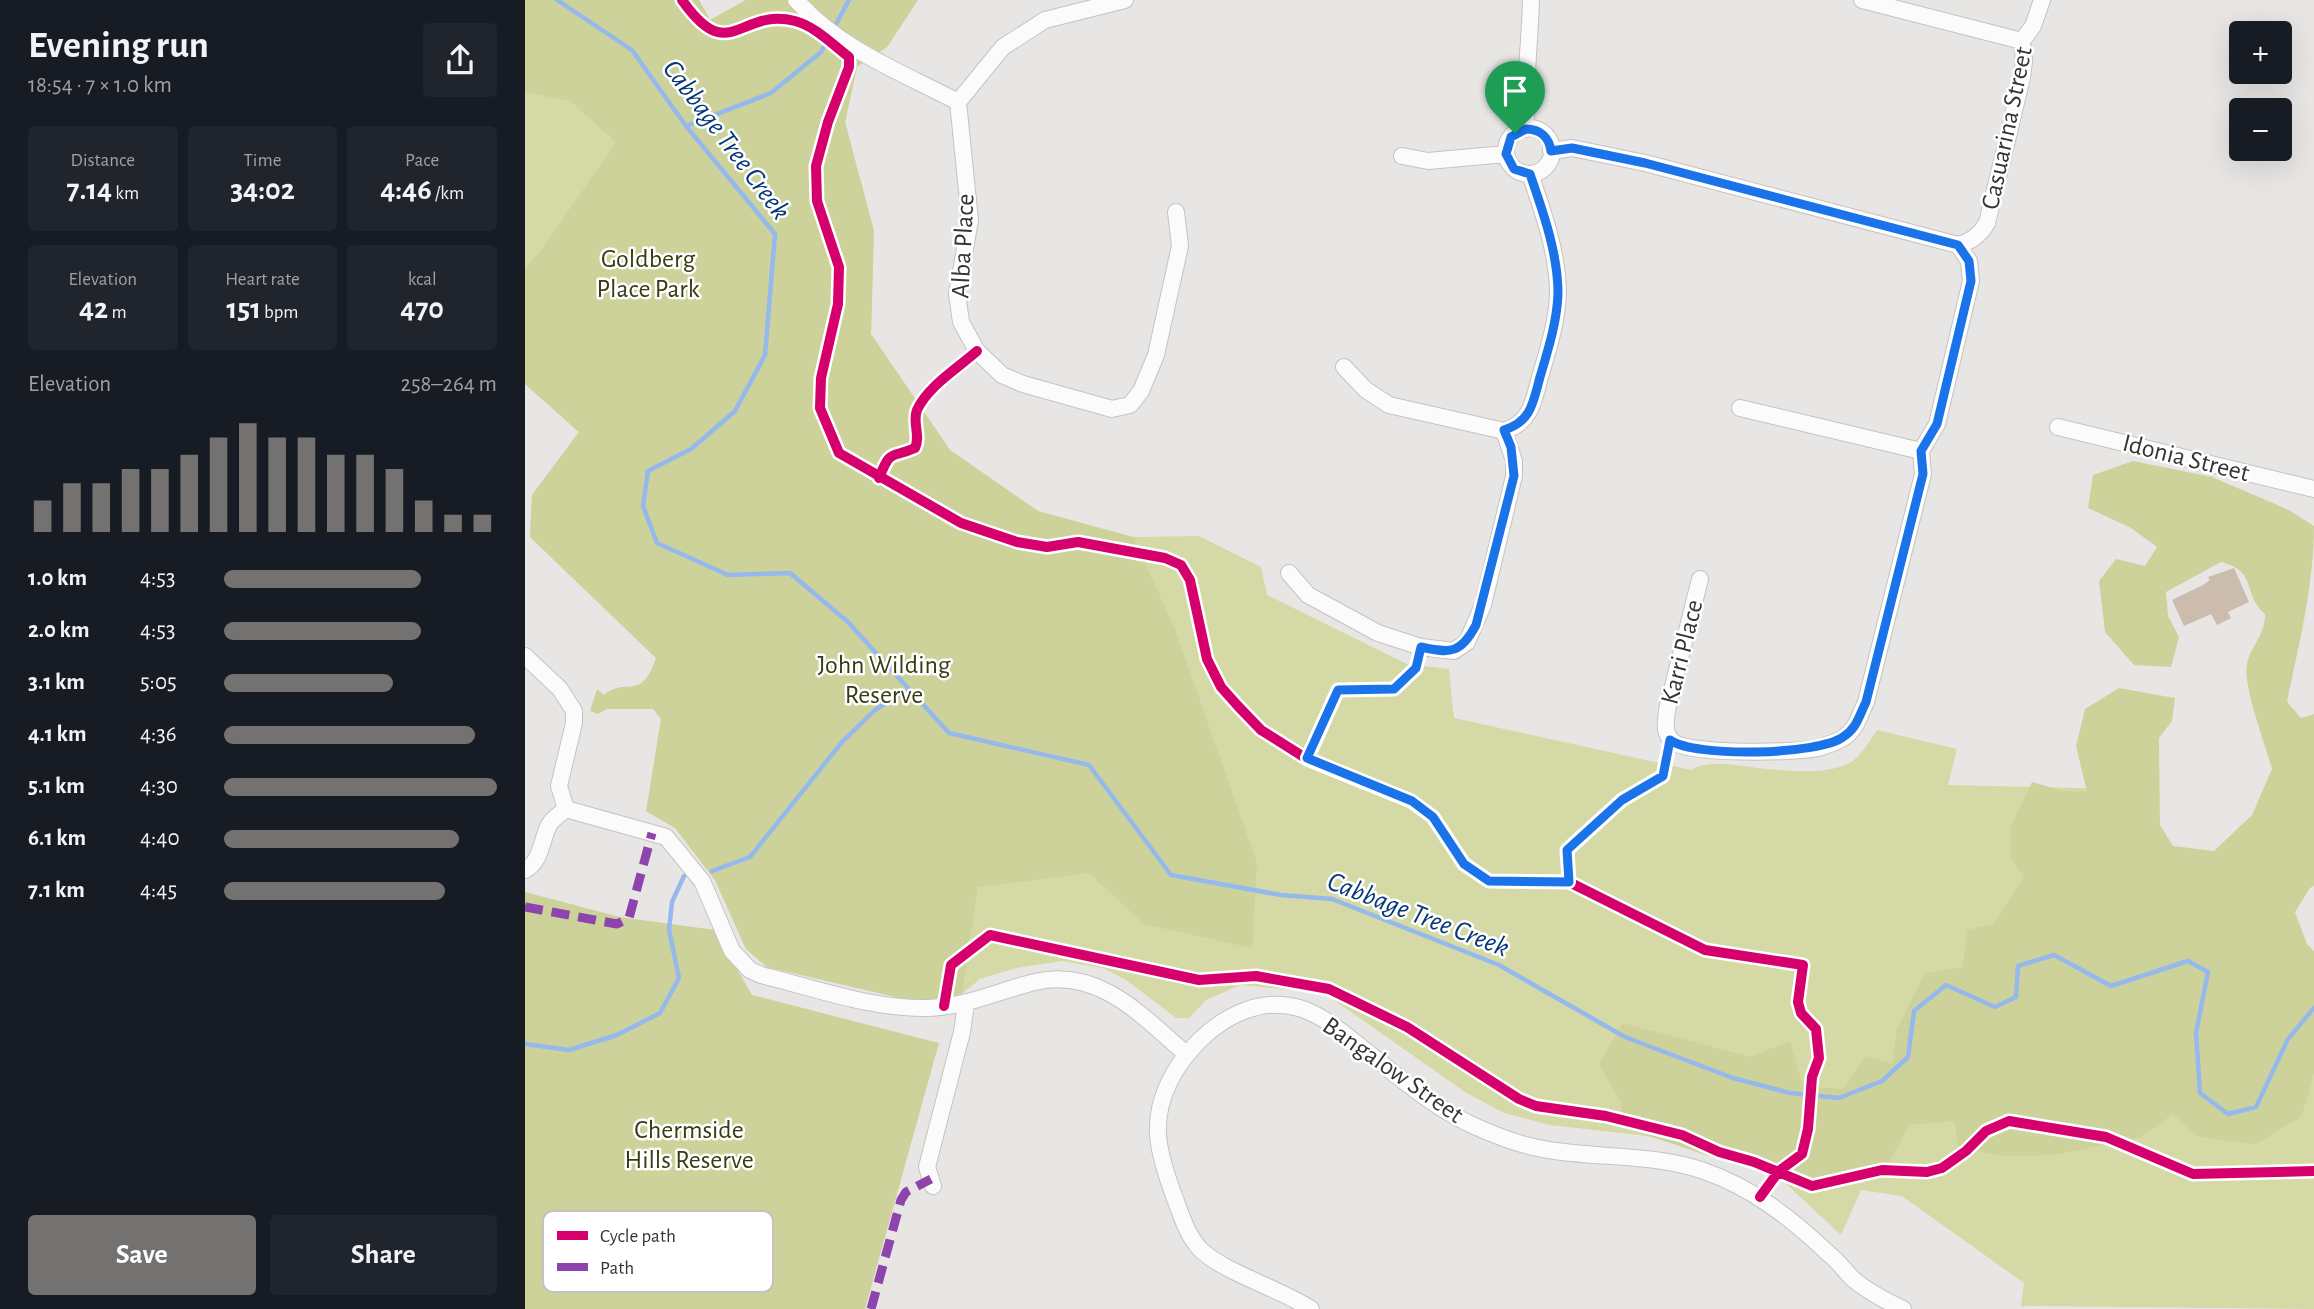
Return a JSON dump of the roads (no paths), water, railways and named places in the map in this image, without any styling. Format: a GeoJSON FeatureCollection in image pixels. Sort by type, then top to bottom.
{"type":"FeatureCollection","features":[{"type":"Feature","properties":{"kind":"street"},"geometry":{"type":"LineString","coordinates":[[796,0],[811,17],[852,49],[958,102],[1003,47],[1045,20],[1125,0]]}},
{"type":"Feature","properties":{"kind":"street"},"geometry":{"type":"LineString","coordinates":[[1526,129],[1524,87],[1531,0]]}},
{"type":"Feature","properties":{"kind":"street"},"geometry":{"type":"LineString","coordinates":[[1862,0],[2022,41]]}},
{"type":"Feature","properties":{"kind":"street","name":"Casuarina Street"},"geometry":{"type":"LineString","coordinates":[[1958,245],[1976,236],[1987,223],[2022,78],[2022,41],[2033,26],[2042,0]]}},
{"type":"Feature","properties":{"kind":"street","name":"Alba Place"},"geometry":{"type":"LineString","coordinates":[[958,102],[970,220],[957,294],[961,322],[977,351],[1002,375],[1112,409],[1130,405],[1141,390],[1156,355],[1180,246],[1176,212]]}},
{"type":"Feature","properties":{"kind":"street"},"geometry":{"type":"LineString","coordinates":[[1526,129],[1536,130],[1545,136],[1551,151],[1545,167],[1530,174],[1514,169],[1506,154],[1511,137],[1526,129]]}},
{"type":"Feature","properties":{"kind":"street"},"geometry":{"type":"LineString","coordinates":[[1551,151],[1572,148],[1645,163],[1958,245]]}},
{"type":"Feature","properties":{"kind":"street"},"geometry":{"type":"LineString","coordinates":[[1402,156],[1428,161],[1506,154]]}},
{"type":"Feature","properties":{"kind":"street"},"geometry":{"type":"LineString","coordinates":[[1344,367],[1366,390],[1389,405],[1504,430],[1517,426],[1527,418],[1556,314],[1556,273],[1547,226],[1530,174]]}},
{"type":"Feature","properties":{"kind":"street","name":"Karri Place"},"geometry":{"type":"LineString","coordinates":[[1700,579],[1667,710],[1665,729],[1670,740],[1677,745],[1693,748],[1752,752],[1817,748],[1842,738],[1856,727],[1866,702],[1923,474],[1921,451],[1937,424],[1971,281],[1969,261],[1958,245]]}},
{"type":"Feature","properties":{"kind":"street"},"geometry":{"type":"LineString","coordinates":[[1740,408],[1921,451]]}},
{"type":"Feature","properties":{"kind":"street","name":"Idonia Street"},"geometry":{"type":"LineString","coordinates":[[2058,427],[2314,489]]}},
{"type":"Feature","properties":{"kind":"street"},"geometry":{"type":"LineString","coordinates":[[1289,573],[1308,595],[1397,641],[1441,651],[1454,651],[1467,642],[1483,605],[1514,476],[1513,454],[1504,430]]}},
{"type":"Feature","properties":{"kind":"street"},"geometry":{"type":"LineString","coordinates":[[525,656],[560,689],[574,711],[559,786],[566,809]]}},
{"type":"Feature","properties":{"kind":"street"},"geometry":{"type":"LineString","coordinates":[[525,870],[531,867],[538,856],[550,823],[566,809]]}},
{"type":"Feature","properties":{"kind":"street"},"geometry":{"type":"LineString","coordinates":[[566,809],[666,837],[702,881],[732,951],[750,970],[895,1007],[966,1004],[1038,982],[1076,980],[1099,986],[1118,996],[1186,1054]]}},
{"type":"Feature","properties":{"kind":"street"},"geometry":{"type":"LineString","coordinates":[[933,1186],[927,1167],[962,1032],[966,1004]]}},
{"type":"Feature","properties":{"kind":"street","name":"Bangalow Street"},"geometry":{"type":"LineString","coordinates":[[1311,1309],[1293,1297],[1217,1262],[1200,1250],[1187,1231],[1170,1185],[1158,1138],[1166,1091],[1186,1054],[1214,1028],[1238,1013],[1271,1004],[1298,1007],[1329,1023],[1443,1109],[1507,1139],[1543,1149],[1655,1159],[1680,1164],[1761,1197],[1831,1255],[1853,1279],[1903,1309]]}},
{"type":"Feature","properties":{"kind":"waterway","name":"Cabbage Tree Creek"},"geometry":{"type":"LineString","coordinates":[[557,0],[632,50],[686,126],[775,234],[765,355],[735,411],[691,449],[648,471],[643,506],[657,543],[728,575],[790,573],[847,621],[949,733],[1089,765],[1171,875],[1281,895],[1332,899],[1499,965],[1625,1037],[1733,1078],[1790,1093],[1839,1098],[1882,1081],[1908,1057],[1914,1011],[1946,985],[1995,1007],[2016,997],[2018,966],[2054,955],[2111,986],[2188,961],[2208,972],[2196,1033],[2200,1093],[2228,1114],[2256,1107],[2288,1039],[2314,1008]]}},
{"type":"Feature","properties":{"kind":"waterway"},"geometry":{"type":"LineString","coordinates":[[686,126],[771,93],[821,52],[849,0]]}},
{"type":"Feature","properties":{"kind":"waterway"},"geometry":{"type":"LineString","coordinates":[[712,871],[750,857],[842,742],[875,710],[909,689]]}},
{"type":"Feature","properties":{"kind":"waterway"},"geometry":{"type":"LineString","coordinates":[[525,1044],[569,1050],[617,1035],[660,1013],[679,978],[669,930],[672,902],[684,876]]}},
{"type":"Feature","properties":{"kind":"park label","name":"Goldberg Place Park"},"geometry":{"type":"Point","coordinates":[648,274]}},
{"type":"Feature","properties":{"kind":"park label","name":"John Wilding Reserve"},"geometry":{"type":"Point","coordinates":[884,680]}},
{"type":"Feature","properties":{"kind":"park label","name":"Chermside Hills Reserve"},"geometry":{"type":"Point","coordinates":[689,1145]}}]}
